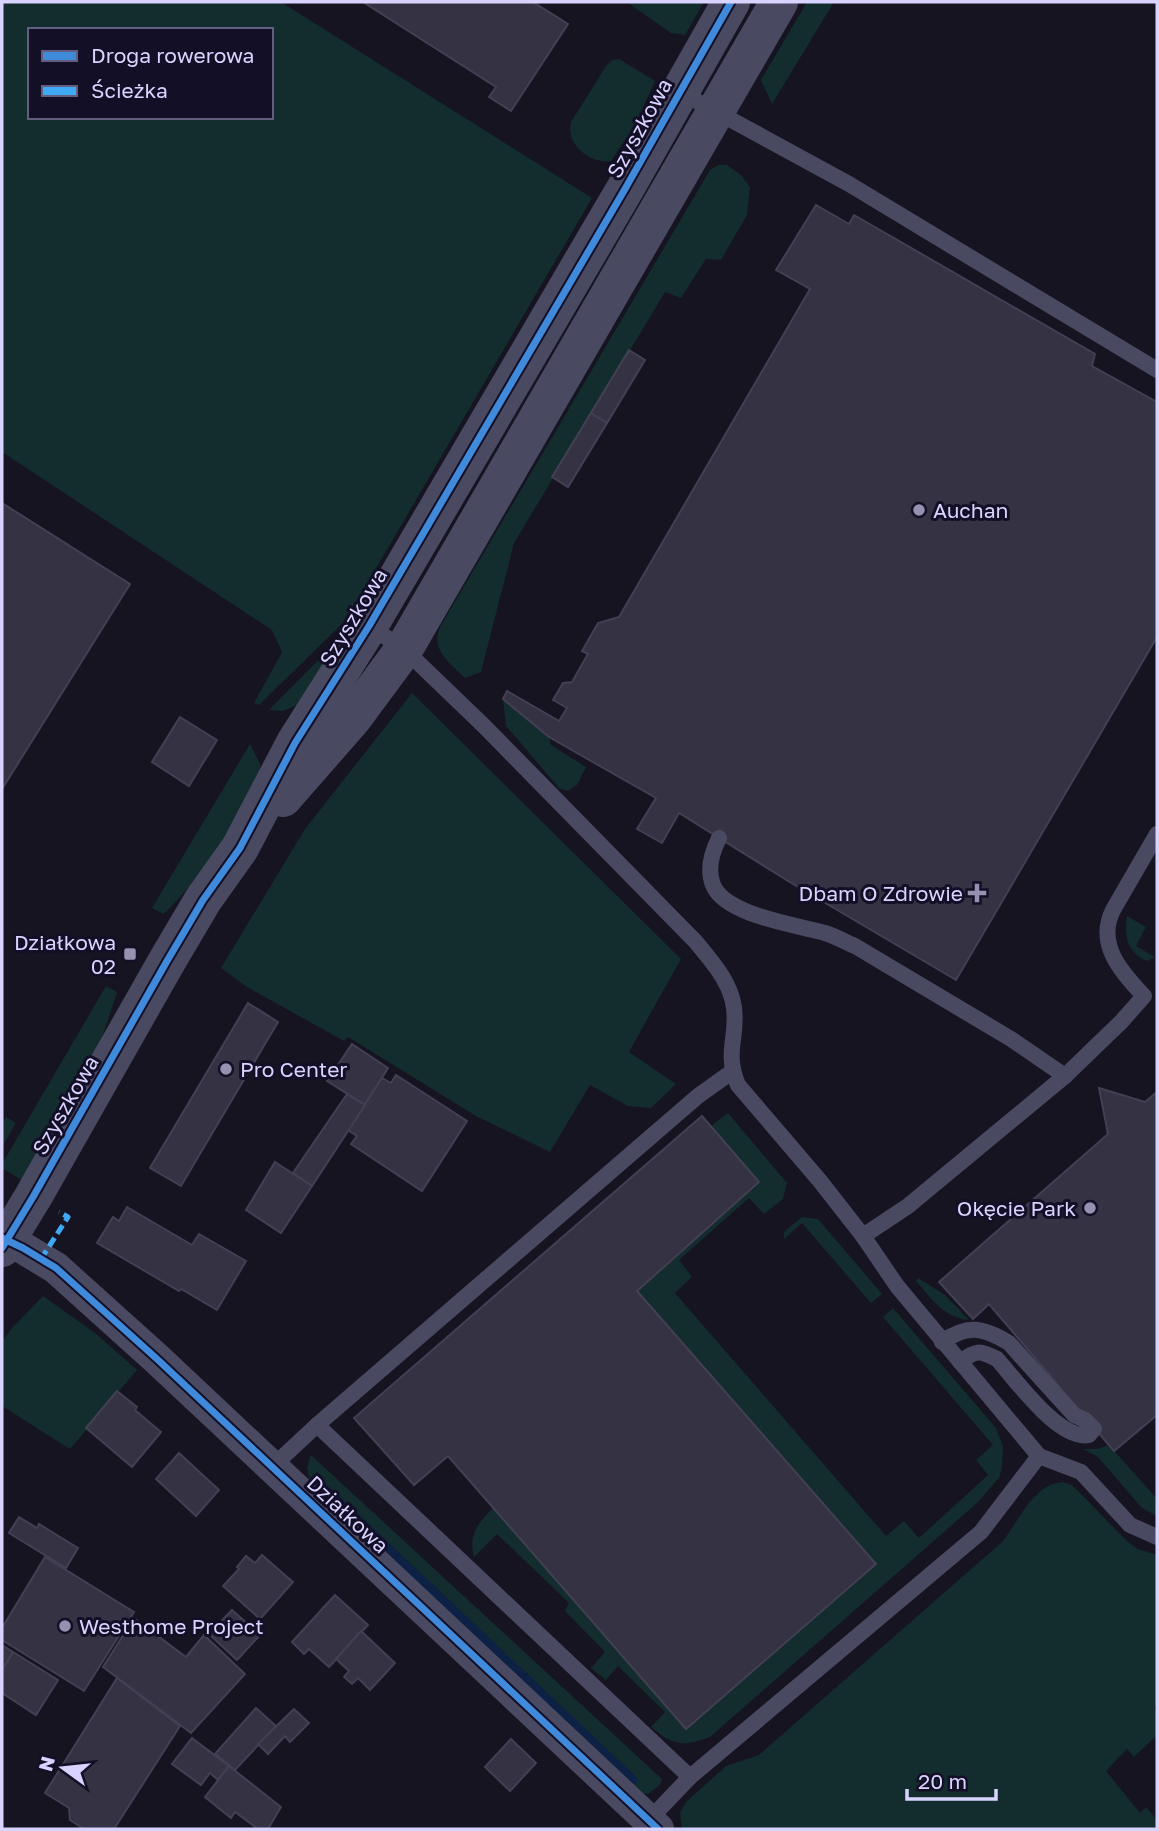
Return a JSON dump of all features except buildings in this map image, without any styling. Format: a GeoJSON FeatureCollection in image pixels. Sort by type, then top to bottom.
{"type":"FeatureCollection","features":[{"type":"Feature","properties":{"kind":"street","name":"Szyszkowa"},"geometry":{"type":"LineString","coordinates":[[240,848],[296,743],[369,626],[731,2]]}},
{"type":"Feature","properties":{"kind":"street","name":"Szyszkowa"},"geometry":{"type":"LineString","coordinates":[[3,1242],[203,900],[240,848],[352,718],[404,649],[779,2]]}},
{"type":"Feature","properties":{"kind":"street","name":"Działkowa"},"geometry":{"type":"LineString","coordinates":[[3,1242],[56,1268],[654,1825]]}},
{"type":"Feature","properties":{"kind":"lane"},"geometry":{"type":"LineString","coordinates":[[680,92],[849,184],[1157,370]]}},
{"type":"Feature","properties":{"kind":"lane"},"geometry":{"type":"LineString","coordinates":[[369,626],[404,649],[484,726],[696,942],[720,972],[731,995],[735,1010],[730,1055],[738,1085],[820,1181],[942,1342],[1039,1456],[1081,1472],[1130,1525],[1157,1537]]}},
{"type":"Feature","properties":{"kind":"lane"},"geometry":{"type":"LineString","coordinates":[[863,1236],[908,1206],[1065,1076],[1144,996],[1116,962],[1109,949],[1106,933],[1113,910],[1157,834]]}},
{"type":"Feature","properties":{"kind":"lane"},"geometry":{"type":"LineString","coordinates":[[719,838],[713,849],[710,873],[713,886],[721,897],[732,905],[829,934],[855,946],[1011,1039],[1065,1076]]}},
{"type":"Feature","properties":{"kind":"lane"},"geometry":{"type":"LineString","coordinates":[[272,1467],[317,1425],[698,1096],[733,1071]]}},
{"type":"Feature","properties":{"kind":"lane"},"geometry":{"type":"LineString","coordinates":[[942,1342],[963,1329],[996,1335],[1009,1343],[1074,1415],[1085,1420],[1094,1429],[1089,1435],[1082,1437],[1068,1432],[1056,1423],[997,1359],[974,1352],[960,1362]]}},
{"type":"Feature","properties":{"kind":"lane"},"geometry":{"type":"LineString","coordinates":[[317,1425],[690,1777]]}},
{"type":"Feature","properties":{"kind":"lane"},"geometry":{"type":"LineString","coordinates":[[654,1825],[690,1777],[981,1532],[1039,1456]]}},
{"type":"Feature","properties":{"kind":"green space"},"geometry":{"type":"Polygon","coordinates":[[[2,2],[281,2],[592,198],[346,620],[259,705],[254,703],[282,652],[272,630],[2,452],[2,2]]]}},
{"type":"Feature","properties":{"kind":"green space"},"geometry":{"type":"Polygon","coordinates":[[[627,2],[704,2],[685,35],[671,33],[627,2]]]}},
{"type":"Feature","properties":{"kind":"green space"},"geometry":{"type":"Polygon","coordinates":[[[807,2],[834,2],[772,104],[761,80],[807,2]]]}},
{"type":"Feature","properties":{"kind":"green space"},"geometry":{"type":"Polygon","coordinates":[[[619,59],[655,81],[635,125],[611,161],[603,161],[588,156],[575,145],[570,130],[571,122],[606,66],[612,60],[619,59]]]}},
{"type":"Feature","properties":{"kind":"green space"},"geometry":{"type":"Polygon","coordinates":[[[718,165],[727,165],[741,175],[750,187],[747,215],[721,260],[706,259],[681,298],[665,292],[514,543],[481,672],[465,678],[443,656],[438,643],[440,627],[710,170],[718,165]]]}},
{"type":"Feature","properties":{"kind":"green space"},"geometry":{"type":"Polygon","coordinates":[[[350,628],[302,703],[283,711],[269,710],[350,628]]]}},
{"type":"Feature","properties":{"kind":"green space"},"geometry":{"type":"Polygon","coordinates":[[[412,693],[681,959],[629,1052],[676,1084],[651,1108],[628,1106],[590,1085],[550,1152],[476,1116],[348,1037],[344,1041],[247,987],[221,968],[305,829],[412,693]]]}},
{"type":"Feature","properties":{"kind":"green space"},"geometry":{"type":"Polygon","coordinates":[[[503,699],[549,737],[551,745],[586,767],[577,785],[568,791],[559,788],[506,726],[503,699]]]}},
{"type":"Feature","properties":{"kind":"green space"},"geometry":{"type":"Polygon","coordinates":[[[250,744],[260,764],[260,779],[211,863],[166,912],[163,914],[152,908],[250,744]]]}},
{"type":"Feature","properties":{"kind":"green space"},"geometry":{"type":"Polygon","coordinates":[[[1127,916],[1146,927],[1136,946],[1155,957],[1147,961],[1131,948],[1126,930],[1127,916]]]}},
{"type":"Feature","properties":{"kind":"green space"},"geometry":{"type":"Polygon","coordinates":[[[106,986],[117,992],[102,1038],[23,1181],[2,1168],[2,1164],[106,986]]]}},
{"type":"Feature","properties":{"kind":"green space"},"geometry":{"type":"Polygon","coordinates":[[[728,1113],[787,1183],[783,1199],[764,1214],[749,1198],[679,1260],[692,1277],[675,1293],[886,1536],[904,1521],[919,1538],[988,1475],[976,1460],[993,1445],[883,1317],[893,1308],[996,1428],[1003,1447],[1002,1468],[999,1478],[977,1503],[710,1737],[679,1743],[666,1738],[651,1727],[665,1712],[618,1666],[606,1680],[591,1668],[605,1652],[565,1611],[569,1603],[497,1534],[474,1557],[472,1542],[479,1524],[493,1508],[686,1729],[875,1564],[637,1291],[759,1183],[711,1126],[728,1113]]]}},
{"type":"Feature","properties":{"kind":"green space"},"geometry":{"type":"Polygon","coordinates":[[[6,1117],[16,1123],[2,1147],[2,1124],[6,1117]]]}},
{"type":"Feature","properties":{"kind":"green space"},"geometry":{"type":"Polygon","coordinates":[[[802,1217],[818,1219],[882,1294],[871,1303],[802,1223],[784,1239],[784,1232],[802,1217]]]}},
{"type":"Feature","properties":{"kind":"green space"},"geometry":{"type":"Polygon","coordinates":[[[918,1278],[945,1295],[969,1320],[945,1311],[916,1281],[918,1278]]]}},
{"type":"Feature","properties":{"kind":"green space"},"geometry":{"type":"Polygon","coordinates":[[[43,1296],[95,1333],[137,1370],[70,1449],[2,1406],[2,1342],[43,1296]]]}},
{"type":"Feature","properties":{"kind":"green space"},"geometry":{"type":"Polygon","coordinates":[[[1109,1445],[1157,1499],[1157,1516],[1142,1508],[1098,1457],[1083,1449],[1097,1449],[1109,1445]]]}},
{"type":"Feature","properties":{"kind":"green space"},"geometry":{"type":"Polygon","coordinates":[[[311,1455],[662,1779],[660,1785],[648,1794],[635,1792],[311,1485],[307,1468],[311,1455]]]}},
{"type":"Feature","properties":{"kind":"green space"},"geometry":{"type":"Polygon","coordinates":[[[1063,1482],[1072,1485],[1128,1542],[1138,1549],[1157,1555],[1157,1704],[1154,1707],[1157,1711],[1157,1735],[1134,1757],[1127,1749],[1106,1771],[1140,1813],[1146,1807],[1157,1820],[1157,1829],[682,1829],[680,1813],[686,1802],[726,1766],[759,1755],[1002,1542],[1035,1496],[1053,1484],[1063,1482]]]}},
{"type":"Feature","properties":{"kind":"waterway"},"geometry":{"type":"LineString","coordinates":[[318,1482],[633,1780]]}},
{"type":"Feature","properties":{"kind":"marked path"},"geometry":{"type":"LineString","coordinates":[[41,1259],[68,1217],[59,1212]]}},
{"type":"Feature","properties":{"kind":"cycle path"},"geometry":{"type":"LineString","coordinates":[[2,1248],[203,900],[240,848],[295,743],[369,626],[625,189],[731,2]]}},
{"type":"Feature","properties":{"kind":"cycle path"},"geometry":{"type":"LineString","coordinates":[[2,1238],[56,1268],[157,1359],[658,1829]]}},
{"type":"Feature","properties":{"kind":"place","name":"Auchan"},"geometry":{"type":"Point","coordinates":[919,510]}},
{"type":"Feature","properties":{"kind":"place","name":"Dbam O Zdrowie"},"geometry":{"type":"Point","coordinates":[977,893]}},
{"type":"Feature","properties":{"kind":"place","name":"Działkowa 02"},"geometry":{"type":"Point","coordinates":[130,954]}},
{"type":"Feature","properties":{"kind":"place","name":"Pro Center"},"geometry":{"type":"Point","coordinates":[226,1069]}},
{"type":"Feature","properties":{"kind":"place","name":"Okęcie Park"},"geometry":{"type":"Point","coordinates":[1090,1208]}},
{"type":"Feature","properties":{"kind":"place","name":"Westhome Project"},"geometry":{"type":"Point","coordinates":[65,1626]}}]}
